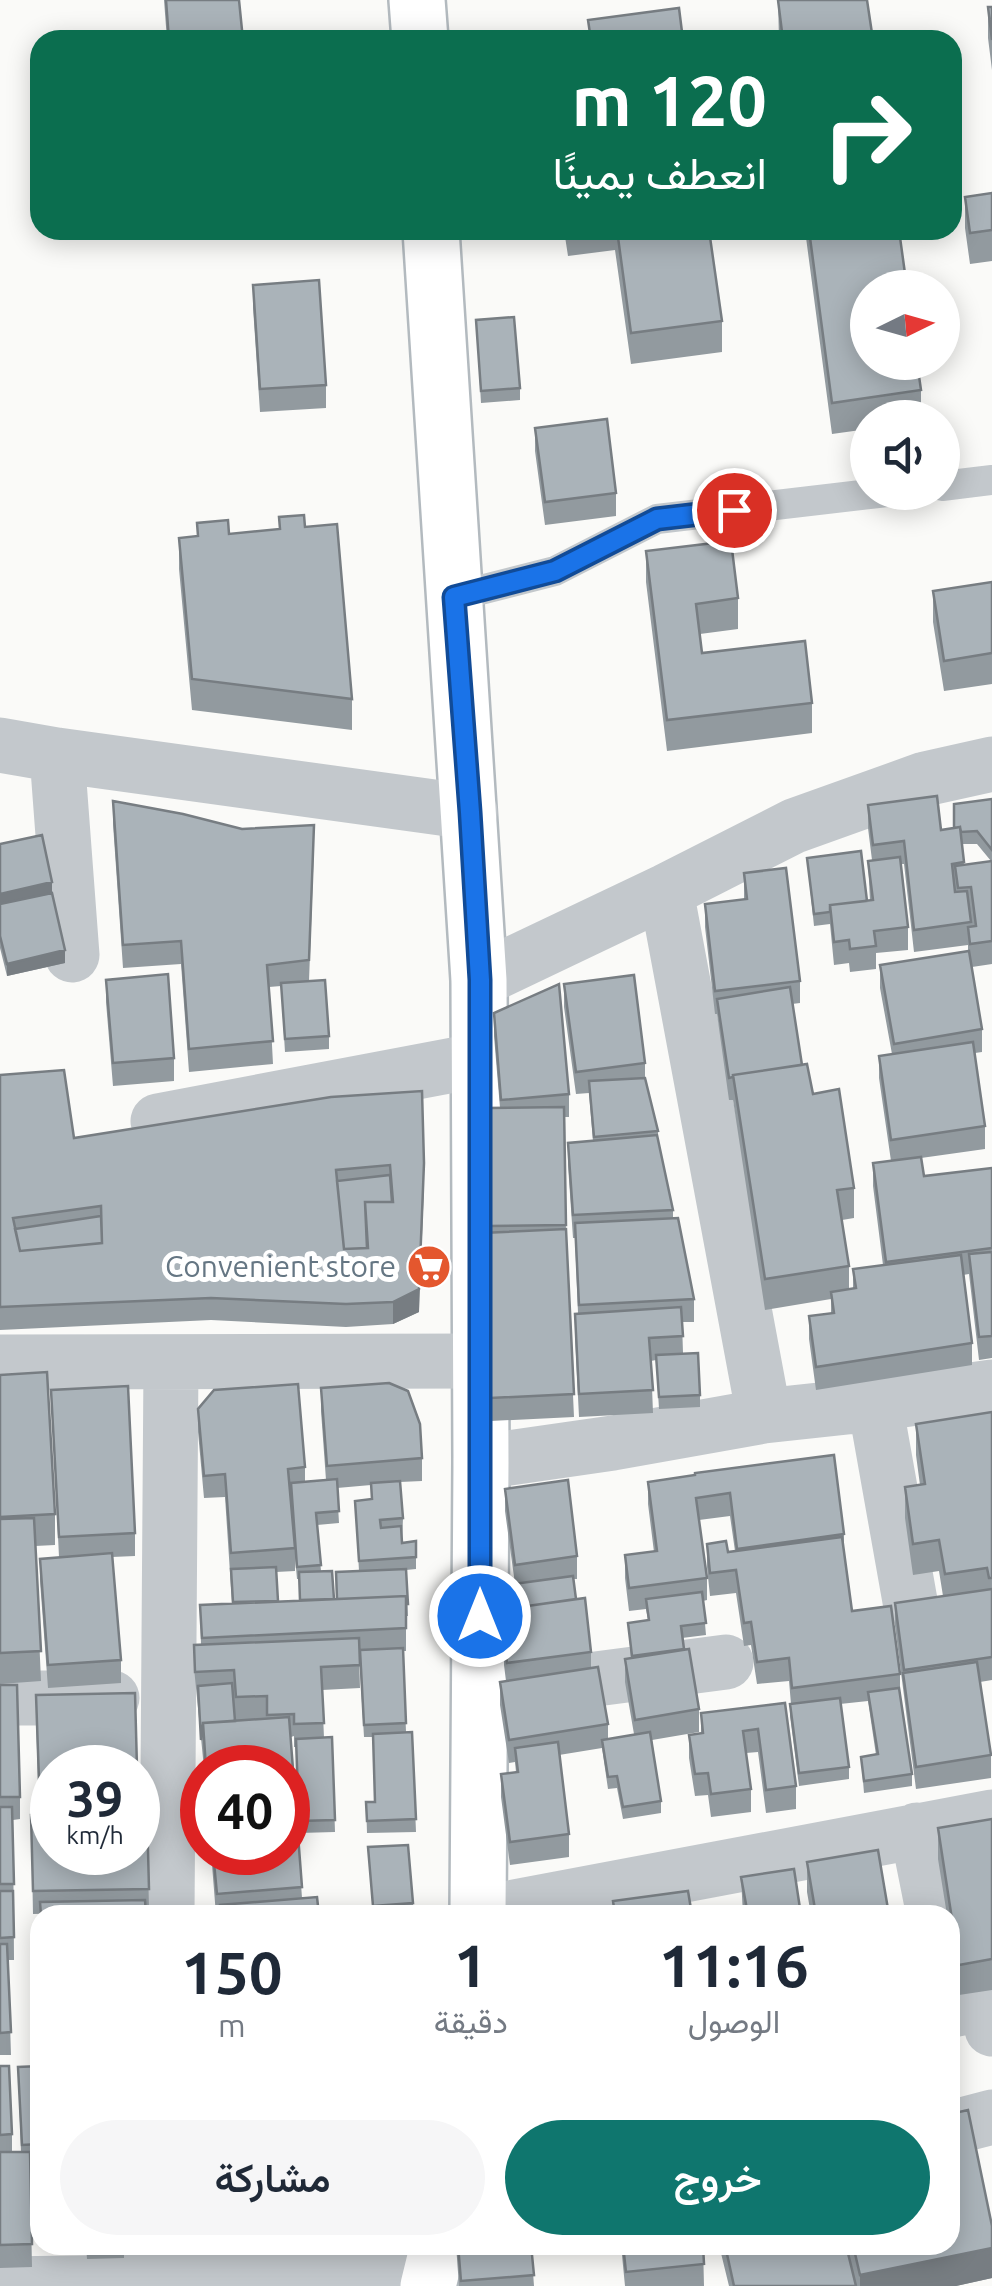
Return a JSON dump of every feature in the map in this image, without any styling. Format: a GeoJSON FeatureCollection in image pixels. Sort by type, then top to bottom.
{"type":"FeatureCollection","features":[{"type":"Feature","properties":{"kind":"street"},"geometry":{"type":"LineString","coordinates":[[418,0],[420,30]]}},
{"type":"Feature","properties":{"kind":"street"},"geometry":{"type":"LineString","coordinates":[[432,240],[480,980],[478,1905]]}},
{"type":"Feature","properties":{"kind":"street"},"geometry":{"type":"LineString","coordinates":[[0,745],[470,812]]}},
{"type":"Feature","properties":{"kind":"street"},"geometry":{"type":"LineString","coordinates":[[57,755],[72,955]]}},
{"type":"Feature","properties":{"kind":"street"},"geometry":{"type":"LineString","coordinates":[[480,980],[794,826],[925,779],[992,764]]}},
{"type":"Feature","properties":{"kind":"street"},"geometry":{"type":"LineString","coordinates":[[666,891],[764,1416]]}},
{"type":"Feature","properties":{"kind":"street"},"geometry":{"type":"LineString","coordinates":[[158,1121],[480,1060]]}},
{"type":"Feature","properties":{"kind":"street"},"geometry":{"type":"LineString","coordinates":[[0,1362],[480,1361]]}},
{"type":"Feature","properties":{"kind":"street"},"geometry":{"type":"LineString","coordinates":[[167,1905],[171,1362]]}},
{"type":"Feature","properties":{"kind":"street"},"geometry":{"type":"LineString","coordinates":[[481,1462],[764,1416],[992,1387]]}},
{"type":"Feature","properties":{"kind":"street"},"geometry":{"type":"LineString","coordinates":[[875,1404],[910,1601]]}},
{"type":"Feature","properties":{"kind":"street"},"geometry":{"type":"LineString","coordinates":[[479,1694],[726,1662]]}},
{"type":"Feature","properties":{"kind":"street"},"geometry":{"type":"LineString","coordinates":[[0,1698],[168,1697]]}},
{"type":"Feature","properties":{"kind":"street"},"geometry":{"type":"LineString","coordinates":[[573,1905],[700,1893],[917,1830],[992,1816]]}},
{"type":"Feature","properties":{"kind":"street"},"geometry":{"type":"LineString","coordinates":[[917,1830],[932,1905]]}},
{"type":"Feature","properties":{"kind":"street"},"geometry":{"type":"LineString","coordinates":[[960,2008],[987,2003],[992,2029]]}},
{"type":"Feature","properties":{"kind":"street"},"geometry":{"type":"LineString","coordinates":[[960,2125],[992,2117]]}},
{"type":"Feature","properties":{"kind":"street"},"geometry":{"type":"LineString","coordinates":[[0,2284],[164,2263],[432,2270]]}},
{"type":"Feature","properties":{"kind":"lane"},"geometry":{"type":"LineString","coordinates":[[960,484],[992,480]]}},
{"type":"Feature","properties":{"kind":"lane"},"geometry":{"type":"LineString","coordinates":[[454,597],[555,571],[657,519],[850,496]]}},
{"type":"Feature","properties":{"kind":"building"},"geometry":{"type":"Polygon","coordinates":[[[166,0],[239,0],[242,30],[168,30],[166,0]]]}},
{"type":"Feature","properties":{"kind":"building"},"geometry":{"type":"Polygon","coordinates":[[[778,0],[867,0],[872,30],[782,30],[778,0]]]}},
{"type":"Feature","properties":{"kind":"building"},"geometry":{"type":"Polygon","coordinates":[[[988,7],[992,7],[992,40],[988,7]]]}},
{"type":"Feature","properties":{"kind":"building"},"geometry":{"type":"Polygon","coordinates":[[[679,8],[682,30],[590,30],[588,20],[679,8]]]}},
{"type":"Feature","properties":{"kind":"building"},"geometry":{"type":"Polygon","coordinates":[[[992,193],[992,230],[970,233],[965,197],[992,193]]]}},
{"type":"Feature","properties":{"kind":"building"},"geometry":{"type":"Polygon","coordinates":[[[618,240],[710,240],[722,321],[631,333],[618,240]]]}},
{"type":"Feature","properties":{"kind":"building"},"geometry":{"type":"Polygon","coordinates":[[[810,240],[900,240],[905,270],[850,270],[850,380],[920,380],[921,390],[832,403],[810,240]]]}},
{"type":"Feature","properties":{"kind":"building"},"geometry":{"type":"Polygon","coordinates":[[[319,280],[326,385],[260,389],[253,285],[319,280]]]}},
{"type":"Feature","properties":{"kind":"building"},"geometry":{"type":"Polygon","coordinates":[[[514,317],[520,388],[481,391],[476,320],[514,317]]]}},
{"type":"Feature","properties":{"kind":"building"},"geometry":{"type":"Polygon","coordinates":[[[607,419],[616,493],[545,502],[535,428],[607,419]]]}},
{"type":"Feature","properties":{"kind":"building"},"geometry":{"type":"Polygon","coordinates":[[[304,515],[305,527],[337,524],[352,699],[192,679],[179,538],[198,536],[197,523],[228,520],[229,534],[280,529],[279,517],[304,515]]]}},
{"type":"Feature","properties":{"kind":"building"},"geometry":{"type":"Polygon","coordinates":[[[731,541],[738,598],[696,604],[702,653],[805,641],[812,703],[667,720],[646,551],[731,541]]]}},
{"type":"Feature","properties":{"kind":"building"},"geometry":{"type":"Polygon","coordinates":[[[992,582],[992,653],[944,661],[933,591],[992,582]]]}},
{"type":"Feature","properties":{"kind":"building"},"geometry":{"type":"Polygon","coordinates":[[[937,796],[941,830],[960,827],[964,862],[952,864],[955,892],[967,891],[971,922],[914,930],[904,841],[873,845],[868,805],[937,796]]]}},
{"type":"Feature","properties":{"kind":"building"},"geometry":{"type":"Polygon","coordinates":[[[992,799],[992,850],[977,831],[961,832],[960,827],[954,828],[954,804],[992,799]]]}},
{"type":"Feature","properties":{"kind":"building"},"geometry":{"type":"Polygon","coordinates":[[[113,801],[242,829],[314,825],[309,960],[267,965],[273,1041],[189,1049],[181,941],[123,945],[113,801]]]}},
{"type":"Feature","properties":{"kind":"building"},"geometry":{"type":"Polygon","coordinates":[[[42,835],[52,882],[0,894],[0,844],[42,835]]]}},
{"type":"Feature","properties":{"kind":"building"},"geometry":{"type":"Polygon","coordinates":[[[861,851],[867,901],[830,905],[830,912],[814,914],[807,858],[861,851]]]}},
{"type":"Feature","properties":{"kind":"building"},"geometry":{"type":"Polygon","coordinates":[[[900,857],[908,927],[874,931],[876,946],[850,949],[849,940],[834,942],[830,905],[873,900],[868,861],[900,857]]]}},
{"type":"Feature","properties":{"kind":"building"},"geometry":{"type":"Polygon","coordinates":[[[992,861],[992,941],[970,944],[968,927],[976,926],[971,887],[958,888],[955,866],[992,861]]]}},
{"type":"Feature","properties":{"kind":"building"},"geometry":{"type":"Polygon","coordinates":[[[786,868],[800,981],[715,991],[705,904],[747,899],[744,873],[786,868]]]}},
{"type":"Feature","properties":{"kind":"building"},"geometry":{"type":"Polygon","coordinates":[[[52,893],[65,950],[7,964],[0,936],[0,904],[52,893]]]}},
{"type":"Feature","properties":{"kind":"building"},"geometry":{"type":"Polygon","coordinates":[[[969,951],[982,1029],[894,1044],[880,965],[969,951]]]}},
{"type":"Feature","properties":{"kind":"building"},"geometry":{"type":"Polygon","coordinates":[[[168,974],[174,1058],[113,1063],[106,980],[168,974]]]}},
{"type":"Feature","properties":{"kind":"building"},"geometry":{"type":"Polygon","coordinates":[[[634,975],[645,1063],[576,1072],[564,984],[634,975]]]}},
{"type":"Feature","properties":{"kind":"building"},"geometry":{"type":"Polygon","coordinates":[[[325,980],[329,1036],[285,1039],[281,983],[325,980]]]}},
{"type":"Feature","properties":{"kind":"building"},"geometry":{"type":"Polygon","coordinates":[[[559,984],[569,1094],[501,1100],[494,1013],[559,984]]]}},
{"type":"Feature","properties":{"kind":"building"},"geometry":{"type":"Polygon","coordinates":[[[790,987],[802,1065],[729,1078],[717,999],[790,987]]]}},
{"type":"Feature","properties":{"kind":"building"},"geometry":{"type":"Polygon","coordinates":[[[973,1042],[985,1126],[891,1140],[879,1056],[973,1042]]]}},
{"type":"Feature","properties":{"kind":"building"},"geometry":{"type":"Polygon","coordinates":[[[807,1064],[813,1094],[839,1089],[854,1188],[837,1190],[849,1266],[765,1279],[733,1075],[807,1064]]]}},
{"type":"Feature","properties":{"kind":"building"},"geometry":{"type":"Polygon","coordinates":[[[64,1070],[74,1138],[331,1097],[422,1091],[424,1163],[419,1289],[393,1302],[346,1304],[211,1298],[0,1307],[0,1075],[64,1070]],[[390,1165],[336,1170],[344,1249],[368,1248],[365,1202],[393,1202],[390,1165]],[[101,1206],[13,1218],[20,1251],[102,1243],[101,1206]]]}},
{"type":"Feature","properties":{"kind":"building"},"geometry":{"type":"Polygon","coordinates":[[[645,1078],[658,1131],[594,1137],[589,1081],[645,1078]]]}},
{"type":"Feature","properties":{"kind":"building"},"geometry":{"type":"Polygon","coordinates":[[[564,1107],[566,1225],[488,1226],[486,1108],[564,1107]]]}},
{"type":"Feature","properties":{"kind":"building"},"geometry":{"type":"Polygon","coordinates":[[[657,1135],[673,1210],[573,1215],[568,1143],[657,1135]]]}},
{"type":"Feature","properties":{"kind":"building"},"geometry":{"type":"Polygon","coordinates":[[[921,1157],[924,1176],[992,1168],[992,1248],[886,1262],[873,1163],[921,1157]]]}},
{"type":"Feature","properties":{"kind":"building"},"geometry":{"type":"Polygon","coordinates":[[[390,1175],[392,1202],[365,1202],[367,1248],[344,1249],[337,1181],[390,1175]]]}},
{"type":"Feature","properties":{"kind":"building"},"geometry":{"type":"Polygon","coordinates":[[[101,1216],[102,1243],[20,1251],[15,1229],[101,1216]]]}},
{"type":"Feature","properties":{"kind":"building"},"geometry":{"type":"Polygon","coordinates":[[[678,1218],[694,1299],[579,1305],[575,1223],[678,1218]]]}},
{"type":"Feature","properties":{"kind":"building"},"geometry":{"type":"Polygon","coordinates":[[[566,1229],[574,1394],[490,1398],[482,1233],[566,1229]]]}},
{"type":"Feature","properties":{"kind":"building"},"geometry":{"type":"Polygon","coordinates":[[[992,1252],[992,1336],[979,1337],[969,1254],[992,1252]]]}},
{"type":"Feature","properties":{"kind":"building"},"geometry":{"type":"Polygon","coordinates":[[[961,1255],[972,1343],[816,1367],[809,1316],[834,1313],[831,1292],[856,1288],[853,1269],[961,1255]]]}},
{"type":"Feature","properties":{"kind":"building"},"geometry":{"type":"Polygon","coordinates":[[[681,1307],[683,1336],[649,1338],[653,1390],[579,1394],[575,1314],[681,1307]]]}},
{"type":"Feature","properties":{"kind":"building"},"geometry":{"type":"Polygon","coordinates":[[[698,1353],[700,1395],[659,1397],[656,1355],[698,1353]]]}},
{"type":"Feature","properties":{"kind":"building"},"geometry":{"type":"Polygon","coordinates":[[[47,1372],[55,1514],[0,1517],[0,1375],[47,1372]]]}},
{"type":"Feature","properties":{"kind":"building"},"geometry":{"type":"Polygon","coordinates":[[[389,1383],[408,1391],[420,1424],[422,1458],[327,1466],[321,1388],[389,1383]]]}},
{"type":"Feature","properties":{"kind":"building"},"geometry":{"type":"Polygon","coordinates":[[[298,1384],[305,1467],[288,1469],[295,1548],[231,1553],[225,1474],[204,1476],[198,1409],[214,1390],[298,1384]]]}},
{"type":"Feature","properties":{"kind":"building"},"geometry":{"type":"Polygon","coordinates":[[[128,1386],[135,1533],[59,1537],[51,1390],[128,1386]]]}},
{"type":"Feature","properties":{"kind":"building"},"geometry":{"type":"Polygon","coordinates":[[[992,1412],[992,1578],[987,1568],[945,1574],[939,1540],[913,1544],[905,1487],[925,1484],[916,1424],[992,1412]]]}},
{"type":"Feature","properties":{"kind":"building"},"geometry":{"type":"Polygon","coordinates":[[[834,1455],[844,1534],[737,1549],[730,1493],[696,1498],[707,1578],[629,1588],[625,1555],[657,1551],[648,1482],[834,1455]]]}},
{"type":"Feature","properties":{"kind":"building"},"geometry":{"type":"Polygon","coordinates":[[[337,1479],[339,1511],[316,1513],[321,1565],[297,1567],[291,1483],[337,1479]]]}},
{"type":"Feature","properties":{"kind":"building"},"geometry":{"type":"Polygon","coordinates":[[[568,1480],[577,1556],[515,1565],[505,1489],[568,1480]]]}},
{"type":"Feature","properties":{"kind":"building"},"geometry":{"type":"Polygon","coordinates":[[[400,1481],[403,1518],[380,1520],[381,1528],[401,1526],[402,1543],[416,1541],[416,1557],[359,1561],[355,1501],[372,1499],[371,1483],[400,1481]]]}},
{"type":"Feature","properties":{"kind":"building"},"geometry":{"type":"Polygon","coordinates":[[[34,1518],[41,1651],[0,1653],[0,1519],[34,1518]]]}},
{"type":"Feature","properties":{"kind":"building"},"geometry":{"type":"Polygon","coordinates":[[[842,1537],[852,1611],[891,1606],[900,1674],[792,1688],[789,1658],[757,1662],[751,1622],[744,1623],[736,1570],[710,1573],[707,1544],[726,1541],[728,1552],[842,1537]]]}},
{"type":"Feature","properties":{"kind":"building"},"geometry":{"type":"Polygon","coordinates":[[[112,1553],[121,1660],[48,1665],[40,1559],[112,1553]]]}},
{"type":"Feature","properties":{"kind":"building"},"geometry":{"type":"Polygon","coordinates":[[[276,1567],[278,1601],[233,1602],[231,1569],[276,1567]]]}},
{"type":"Feature","properties":{"kind":"building"},"geometry":{"type":"Polygon","coordinates":[[[406,1569],[408,1604],[406,1596],[337,1599],[336,1572],[406,1569]]]}},
{"type":"Feature","properties":{"kind":"building"},"geometry":{"type":"Polygon","coordinates":[[[332,1571],[334,1599],[300,1600],[299,1572],[332,1571]]]}},
{"type":"Feature","properties":{"kind":"building"},"geometry":{"type":"Polygon","coordinates":[[[573,1576],[576,1599],[513,1608],[513,1615],[487,1619],[483,1588],[573,1576]]]}},
{"type":"Feature","properties":{"kind":"building"},"geometry":{"type":"Polygon","coordinates":[[[992,1589],[992,1657],[904,1670],[895,1603],[992,1589]]]}},
{"type":"Feature","properties":{"kind":"building"},"geometry":{"type":"Polygon","coordinates":[[[702,1592],[706,1623],[681,1626],[684,1649],[632,1656],[628,1623],[649,1620],[646,1599],[702,1592]]]}},
{"type":"Feature","properties":{"kind":"building"},"geometry":{"type":"Polygon","coordinates":[[[406,1596],[406,1628],[202,1638],[200,1605],[406,1596]]]}},
{"type":"Feature","properties":{"kind":"building"},"geometry":{"type":"Polygon","coordinates":[[[585,1598],[591,1652],[507,1663],[504,1642],[516,1641],[513,1608],[585,1598]]]}},
{"type":"Feature","properties":{"kind":"building"},"geometry":{"type":"Polygon","coordinates":[[[359,1638],[360,1665],[321,1667],[324,1723],[294,1724],[294,1714],[267,1715],[267,1696],[236,1697],[234,1670],[195,1672],[194,1645],[359,1638]]]}},
{"type":"Feature","properties":{"kind":"building"},"geometry":{"type":"Polygon","coordinates":[[[403,1648],[406,1723],[364,1725],[360,1650],[403,1648]]]}},
{"type":"Feature","properties":{"kind":"building"},"geometry":{"type":"Polygon","coordinates":[[[689,1649],[699,1709],[635,1720],[625,1659],[689,1649]]]}},
{"type":"Feature","properties":{"kind":"building"},"geometry":{"type":"Polygon","coordinates":[[[977,1662],[991,1755],[916,1767],[903,1673],[977,1662]]]}},
{"type":"Feature","properties":{"kind":"building"},"geometry":{"type":"Polygon","coordinates":[[[598,1667],[608,1724],[509,1740],[500,1682],[598,1667]]]}},
{"type":"Feature","properties":{"kind":"building"},"geometry":{"type":"Polygon","coordinates":[[[232,1683],[235,1721],[203,1723],[201,1740],[198,1686],[232,1683]]]}},
{"type":"Feature","properties":{"kind":"building"},"geometry":{"type":"Polygon","coordinates":[[[0,1685],[17,1685],[20,1797],[0,1797],[0,1685]]]}},
{"type":"Feature","properties":{"kind":"building"},"geometry":{"type":"Polygon","coordinates":[[[899,1688],[912,1774],[864,1781],[861,1757],[878,1754],[868,1692],[899,1688]]]}},
{"type":"Feature","properties":{"kind":"building"},"geometry":{"type":"Polygon","coordinates":[[[135,1693],[136,1745],[38,1745],[36,1695],[135,1693]]]}},
{"type":"Feature","properties":{"kind":"building"},"geometry":{"type":"Polygon","coordinates":[[[840,1698],[849,1767],[799,1773],[790,1704],[840,1698]]]}},
{"type":"Feature","properties":{"kind":"building"},"geometry":{"type":"Polygon","coordinates":[[[785,1703],[796,1786],[766,1790],[758,1729],[743,1731],[751,1789],[711,1794],[708,1773],[695,1774],[689,1735],[703,1733],[701,1713],[785,1703]]]}},
{"type":"Feature","properties":{"kind":"building"},"geometry":{"type":"Polygon","coordinates":[[[289,1717],[291,1745],[204,1745],[203,1723],[289,1717]]]}},
{"type":"Feature","properties":{"kind":"building"},"geometry":{"type":"Polygon","coordinates":[[[412,1732],[416,1819],[367,1821],[366,1802],[375,1802],[373,1734],[412,1732]]]}},
{"type":"Feature","properties":{"kind":"building"},"geometry":{"type":"Polygon","coordinates":[[[650,1732],[661,1801],[623,1807],[617,1776],[608,1777],[602,1740],[650,1732]]]}},
{"type":"Feature","properties":{"kind":"building"},"geometry":{"type":"Polygon","coordinates":[[[332,1737],[335,1820],[310,1821],[310,1745],[296,1745],[296,1739],[332,1737]]]}},
{"type":"Feature","properties":{"kind":"building"},"geometry":{"type":"Polygon","coordinates":[[[558,1742],[569,1834],[510,1842],[501,1774],[518,1772],[515,1748],[558,1742]]]}},
{"type":"Feature","properties":{"kind":"building"},"geometry":{"type":"Polygon","coordinates":[[[0,1807],[12,1807],[14,1884],[0,1884],[0,1807]]]}},
{"type":"Feature","properties":{"kind":"building"},"geometry":{"type":"Polygon","coordinates":[[[992,1819],[992,1959],[960,1965],[960,1905],[950,1905],[938,1828],[992,1819]]]}},
{"type":"Feature","properties":{"kind":"building"},"geometry":{"type":"Polygon","coordinates":[[[408,1845],[413,1903],[373,1905],[368,1847],[408,1845]]]}},
{"type":"Feature","properties":{"kind":"building"},"geometry":{"type":"Polygon","coordinates":[[[878,1850],[887,1905],[814,1905],[807,1862],[878,1850]]]}},
{"type":"Feature","properties":{"kind":"building"},"geometry":{"type":"Polygon","coordinates":[[[794,1869],[799,1905],[746,1905],[741,1877],[794,1869]]]}},
{"type":"Feature","properties":{"kind":"building"},"geometry":{"type":"Polygon","coordinates":[[[33,1875],[149,1875],[149,1889],[33,1891],[33,1875]]]}},
{"type":"Feature","properties":{"kind":"building"},"geometry":{"type":"Polygon","coordinates":[[[215,1875],[301,1875],[302,1887],[217,1894],[215,1875]]]}},
{"type":"Feature","properties":{"kind":"building"},"geometry":{"type":"Polygon","coordinates":[[[0,1891],[13,1891],[14,1937],[0,1938],[0,1891]]]}},
{"type":"Feature","properties":{"kind":"building"},"geometry":{"type":"Polygon","coordinates":[[[688,1891],[690,1905],[614,1905],[613,1901],[688,1891]]]}},
{"type":"Feature","properties":{"kind":"building"},"geometry":{"type":"Polygon","coordinates":[[[317,1897],[318,1905],[220,1905],[317,1897]]]}},
{"type":"Feature","properties":{"kind":"building"},"geometry":{"type":"Polygon","coordinates":[[[145,1900],[145,1905],[40,1905],[40,1902],[145,1900]]]}},
{"type":"Feature","properties":{"kind":"building"},"geometry":{"type":"Polygon","coordinates":[[[0,1944],[7,1944],[11,2032],[0,2033],[0,1944]]]}},
{"type":"Feature","properties":{"kind":"building"},"geometry":{"type":"Polygon","coordinates":[[[0,2066],[9,2066],[12,2134],[0,2135],[0,2066]]]}},
{"type":"Feature","properties":{"kind":"building"},"geometry":{"type":"Polygon","coordinates":[[[30,2066],[30,2145],[22,2145],[18,2067],[30,2066]]]}},
{"type":"Feature","properties":{"kind":"building"},"geometry":{"type":"Polygon","coordinates":[[[968,2110],[992,2226],[992,2248],[960,2255],[960,2112],[968,2110]]]}},
{"type":"Feature","properties":{"kind":"building"},"geometry":{"type":"Polygon","coordinates":[[[0,2152],[30,2152],[30,2244],[0,2245],[0,2152]]]}},
{"type":"Feature","properties":{"kind":"building"},"geometry":{"type":"Polygon","coordinates":[[[459,2255],[532,2255],[534,2275],[461,2281],[459,2255]]]}},
{"type":"Feature","properties":{"kind":"building"},"geometry":{"type":"Polygon","coordinates":[[[624,2255],[704,2255],[704,2264],[626,2272],[624,2255]]]}},
{"type":"Feature","properties":{"kind":"building"},"geometry":{"type":"Polygon","coordinates":[[[727,2255],[848,2255],[856,2286],[734,2286],[727,2255]]]}},
{"type":"Feature","properties":{"kind":"building"},"geometry":{"type":"Polygon","coordinates":[[[855,2255],[958,2255],[860,2275],[855,2255]]]}},
{"type":"Feature","properties":{"kind":"place","name":"Convenient store"},"geometry":{"type":"Point","coordinates":[429,1267]}},
{"type":"Feature","properties":{"kind":"route"},"geometry":{"type":"LineString","coordinates":[[480,1616],[480,980],[454,597],[555,571],[657,519],[734,510]]}}]}
